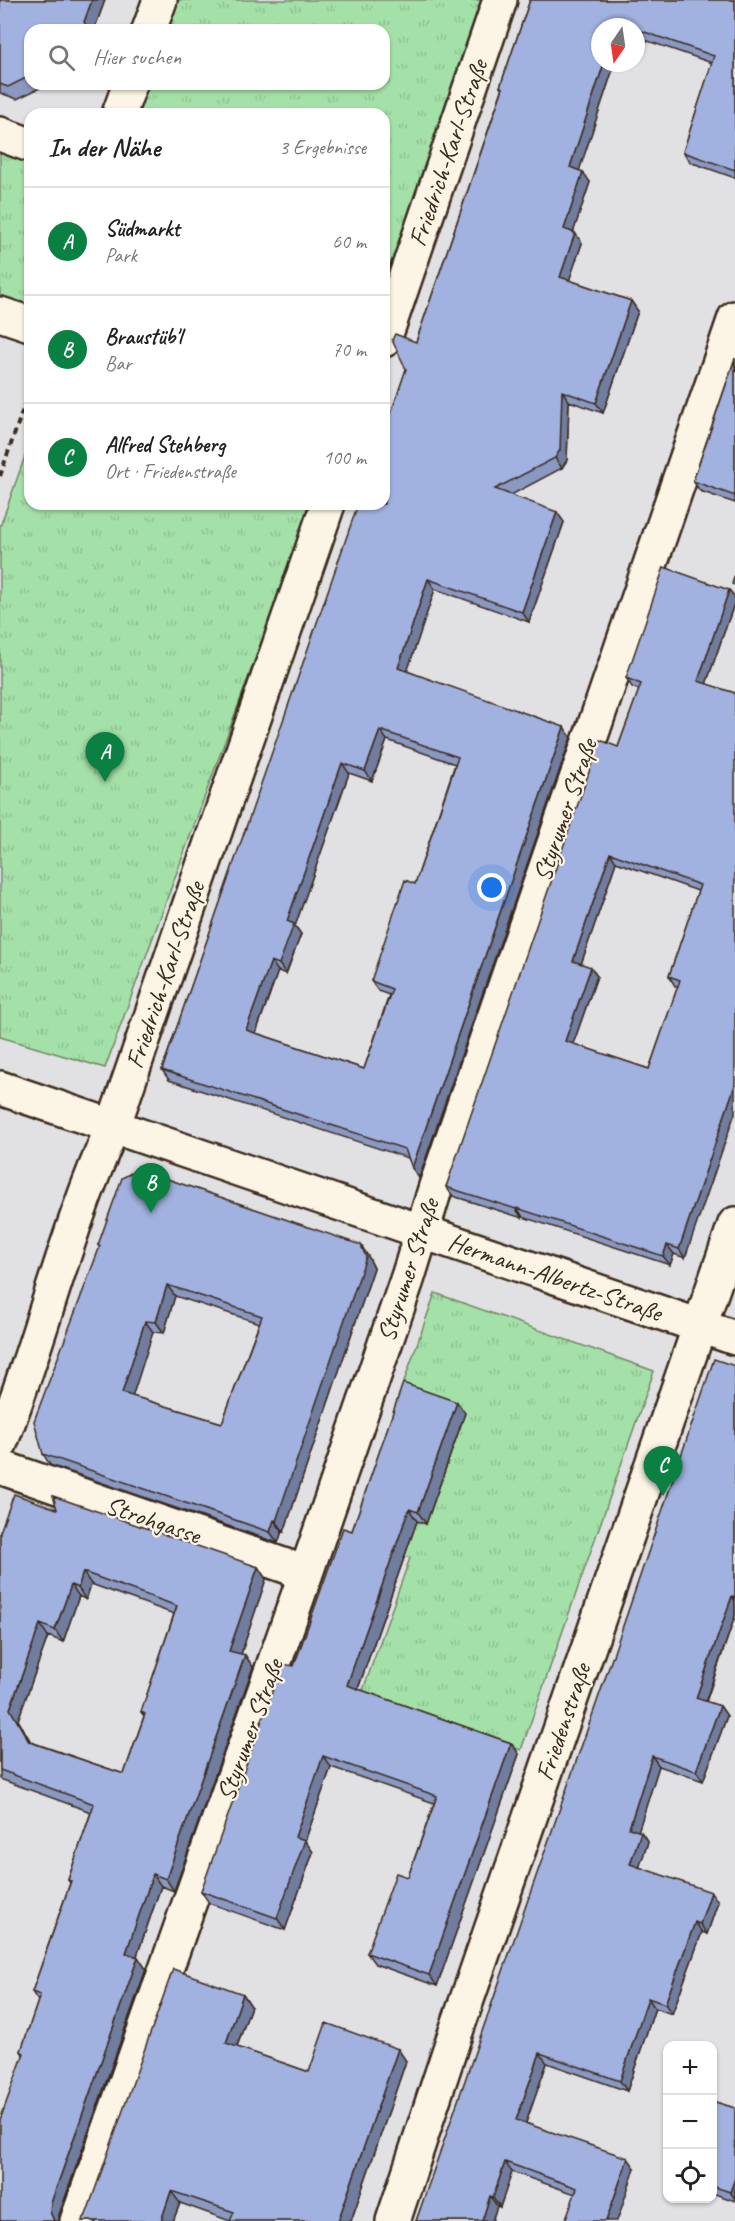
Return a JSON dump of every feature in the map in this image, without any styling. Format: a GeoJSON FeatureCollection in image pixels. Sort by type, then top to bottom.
{"type":"FeatureCollection","features":[{"type":"Feature","properties":{"kind":"street"},"geometry":{"type":"LineString","coordinates":[[151,24],[160,0]]}},
{"type":"Feature","properties":{"kind":"street","name":"Friedrich-Karl-Straße"},"geometry":{"type":"LineString","coordinates":[[390,322],[500,0]]}},
{"type":"Feature","properties":{"kind":"street"},"geometry":{"type":"LineString","coordinates":[[121,108],[128,90]]}},
{"type":"Feature","properties":{"kind":"street"},"geometry":{"type":"LineString","coordinates":[[0,134],[24,143]]}},
{"type":"Feature","properties":{"kind":"street"},"geometry":{"type":"LineString","coordinates":[[0,314],[24,322]]}},
{"type":"Feature","properties":{"kind":"street","name":"Styrumer Straße"},"geometry":{"type":"LineString","coordinates":[[77,2221],[306,1573],[408,1276],[421,1231],[735,318]]}},
{"type":"Feature","properties":{"kind":"street","name":"Friedrich-Karl-Straße"},"geometry":{"type":"LineString","coordinates":[[0,1444],[15,1407],[94,1170],[112,1127],[326,510]]}},
{"type":"Feature","properties":{"kind":"street","name":"Hermann-Albertz-Straße"},"geometry":{"type":"LineString","coordinates":[[0,1088],[735,1338]]}},
{"type":"Feature","properties":{"kind":"street","name":"Friedenstraße"},"geometry":{"type":"LineString","coordinates":[[393,2221],[453,2040],[735,1224]]}},
{"type":"Feature","properties":{"kind":"street","name":"Strohgasse"},"geometry":{"type":"LineString","coordinates":[[0,1467],[306,1573]]}},
{"type":"Feature","properties":{"kind":"path"},"geometry":{"type":"LineString","coordinates":[[0,476],[24,406]]}},
{"type":"Feature","properties":{"kind":"green space"},"geometry":{"type":"Polygon","coordinates":[[[160,0],[497,0],[390,292],[390,108],[121,108],[128,90],[390,90],[390,24],[151,24],[160,0]]]}},
{"type":"Feature","properties":{"kind":"green space"},"geometry":{"type":"Polygon","coordinates":[[[0,134],[24,143],[24,311],[0,303],[0,134]]]}},
{"type":"Feature","properties":{"kind":"green space"},"geometry":{"type":"Polygon","coordinates":[[[24,459],[24,510],[310,510],[105,1068],[0,1037],[0,527],[24,459]]]}},
{"type":"Feature","properties":{"kind":"green space"},"geometry":{"type":"Polygon","coordinates":[[[435,1293],[654,1371],[521,1750],[362,1693],[410,1558],[350,1536],[435,1293]]]}},
{"type":"Feature","properties":{"kind":"building"},"geometry":{"type":"Polygon","coordinates":[[[0,0],[92,0],[84,22],[85,24],[24,24],[24,79],[8,87],[0,84],[0,0]]]}},
{"type":"Feature","properties":{"kind":"building"},"geometry":{"type":"Polygon","coordinates":[[[530,0],[735,0],[735,170],[683,152],[714,56],[645,32],[645,18],[591,18],[591,72],[601,72],[570,167],[583,172],[564,229],[575,233],[560,277],[631,301],[596,403],[562,391],[560,450],[555,458],[495,489],[557,512],[522,612],[428,579],[398,668],[564,727],[412,1168],[405,1149],[162,1070],[356,510],[390,510],[390,416],[406,369],[392,340],[395,334],[416,342],[503,88],[500,87],[530,0]],[[380,730],[365,771],[342,763],[287,921],[294,924],[279,964],[271,961],[246,1030],[364,1069],[392,989],[371,981],[405,880],[415,884],[458,757],[380,730]]]}},
{"type":"Feature","properties":{"kind":"building"},"geometry":{"type":"Polygon","coordinates":[[[735,359],[735,496],[693,481],[735,359]]]}},
{"type":"Feature","properties":{"kind":"building"},"geometry":{"type":"Polygon","coordinates":[[[664,567],[729,590],[698,681],[735,693],[735,1085],[679,1249],[667,1245],[663,1256],[446,1187],[600,740],[618,747],[641,684],[626,678],[664,567]],[[610,853],[573,961],[591,967],[565,1041],[649,1069],[680,980],[669,976],[700,885],[610,853]]]}},
{"type":"Feature","properties":{"kind":"building"},"geometry":{"type":"Polygon","coordinates":[[[138,1169],[361,1245],[366,1257],[276,1521],[274,1520],[270,1532],[43,1454],[34,1421],[100,1246],[98,1245],[122,1178],[138,1169]],[[167,1285],[156,1322],[145,1321],[122,1393],[222,1423],[262,1316],[167,1285]]]}},
{"type":"Feature","properties":{"kind":"building"},"geometry":{"type":"Polygon","coordinates":[[[714,1359],[735,1366],[735,1597],[732,1596],[696,1698],[720,1706],[696,1771],[652,1756],[629,1828],[641,1832],[630,1864],[711,1892],[700,1924],[695,1922],[665,2004],[648,1998],[620,2081],[540,2053],[516,2120],[628,2158],[606,2221],[565,2221],[577,2188],[505,2162],[482,2221],[416,2221],[608,1670],[714,1359]]]}},
{"type":"Feature","properties":{"kind":"building"},"geometry":{"type":"Polygon","coordinates":[[[403,1383],[457,1402],[418,1512],[409,1509],[347,1685],[511,1743],[429,1975],[367,1953],[396,1873],[408,1877],[437,1796],[323,1756],[295,1837],[305,1840],[277,1918],[201,1891],[282,1664],[294,1666],[343,1528],[352,1531],[403,1383]]]}},
{"type":"Feature","properties":{"kind":"building"},"geometry":{"type":"Polygon","coordinates":[[[14,1494],[57,1509],[53,1496],[258,1567],[229,1651],[245,1655],[166,1879],[153,1874],[126,1953],[138,1957],[51,2203],[50,2212],[54,2221],[0,2221],[0,2120],[24,2053],[21,2051],[40,1995],[32,1992],[71,1881],[68,1880],[94,1804],[0,1770],[0,1532],[14,1494]],[[83,1572],[78,1588],[71,1585],[55,1630],[40,1624],[10,1709],[29,1742],[124,1774],[145,1714],[141,1712],[177,1606],[83,1572]]]}},
{"type":"Feature","properties":{"kind":"building"},"geometry":{"type":"Polygon","coordinates":[[[173,1969],[243,1994],[226,2043],[309,2072],[326,2023],[398,2049],[338,2221],[230,2221],[234,2212],[171,2191],[161,2221],[82,2221],[173,1969]]]}},
{"type":"Feature","properties":{"kind":"building"},"geometry":{"type":"Polygon","coordinates":[[[717,2103],[735,2108],[735,2178],[730,2192],[717,2188],[717,2103]]]}},
{"type":"Feature","properties":{"kind":"place","name":"Südmarkt"},"geometry":{"type":"Point","coordinates":[105,782]}},
{"type":"Feature","properties":{"kind":"place","name":"Braustüb'l"},"geometry":{"type":"Point","coordinates":[151,1213]}},
{"type":"Feature","properties":{"kind":"place","name":"Alfred Stehberg"},"geometry":{"type":"Point","coordinates":[663,1496]}}]}
